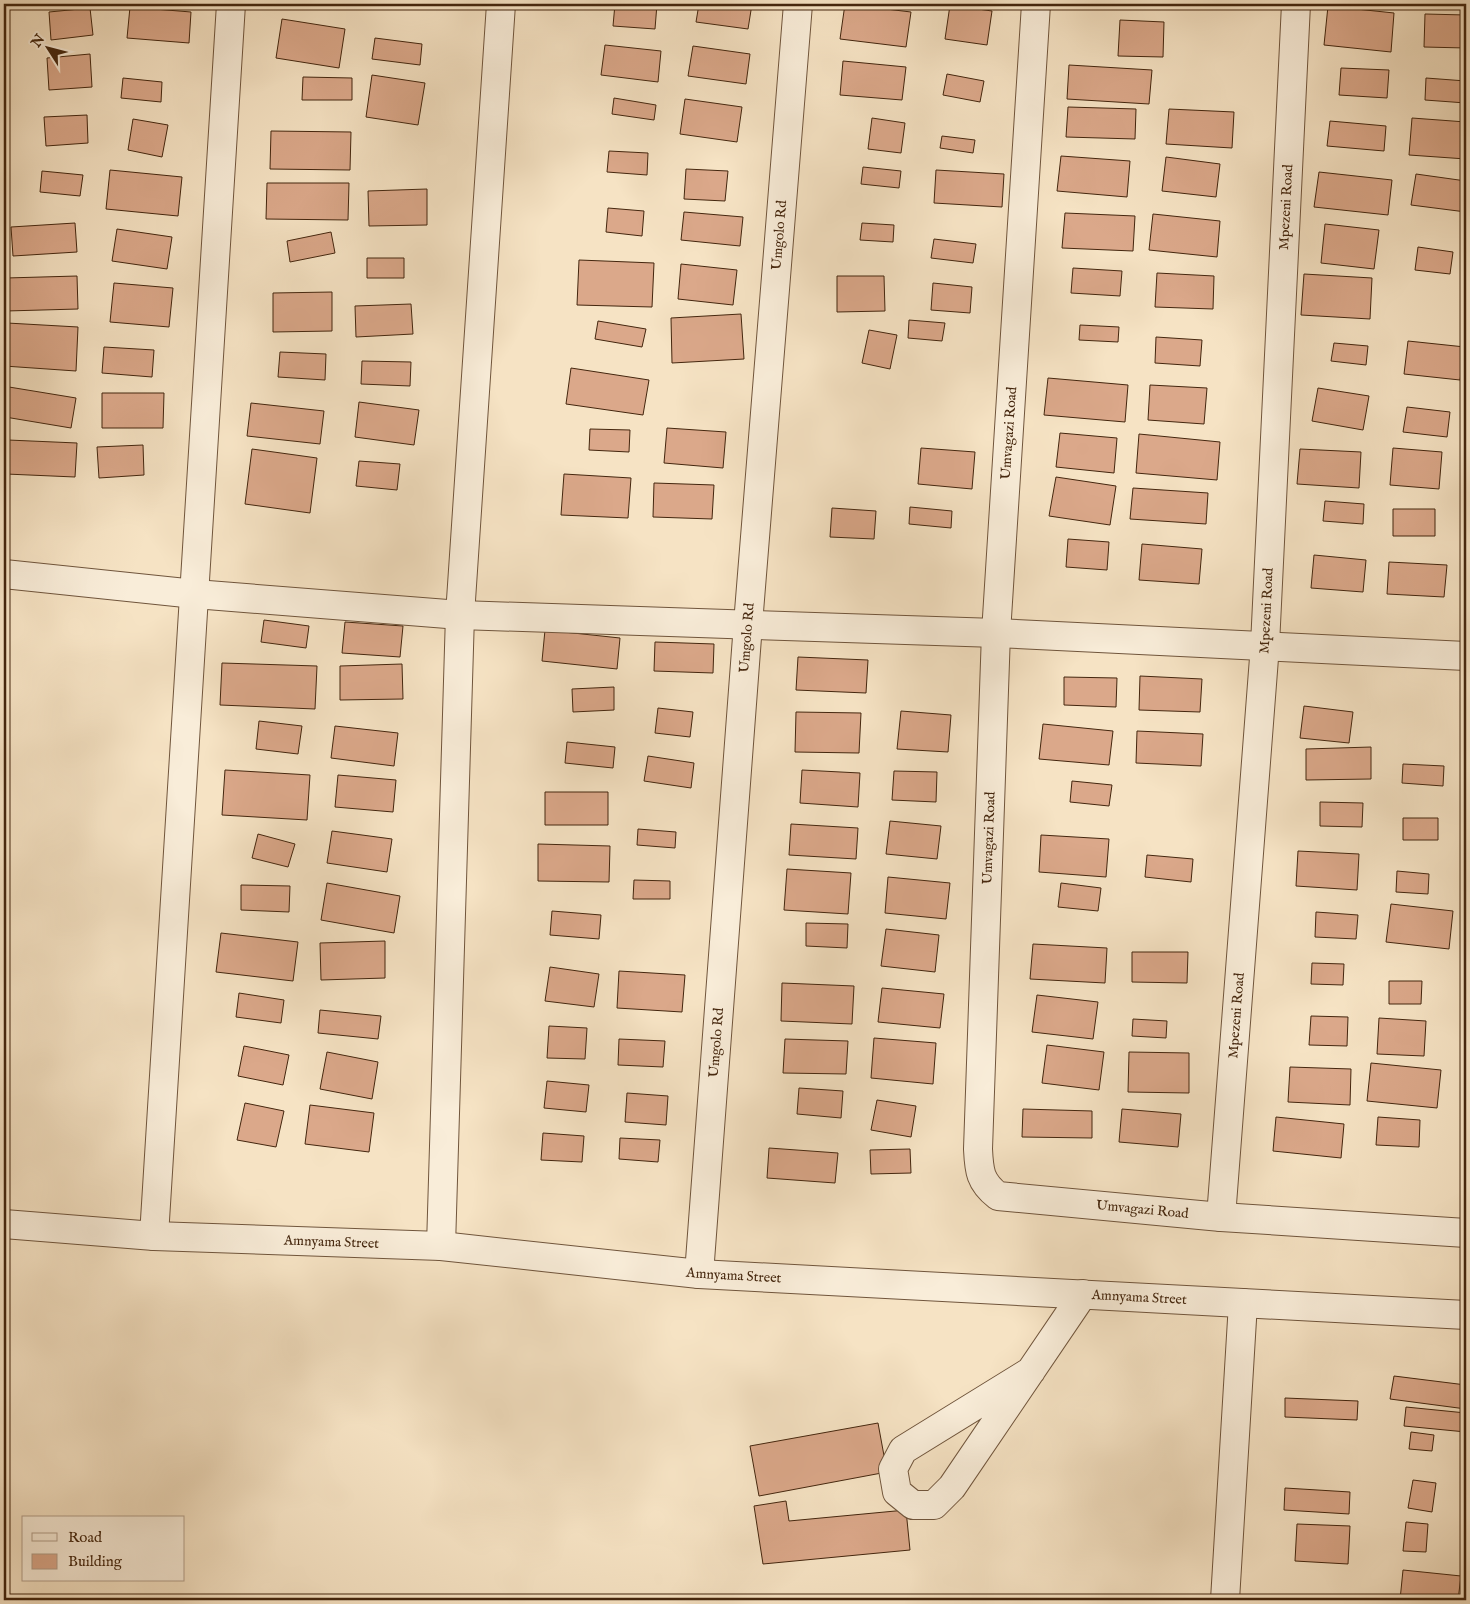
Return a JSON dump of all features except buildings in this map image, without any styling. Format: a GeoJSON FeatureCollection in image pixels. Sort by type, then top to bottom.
{"type":"FeatureCollection","features":[{"type":"Feature","properties":{"kind":"street"},"geometry":{"type":"LineString","coordinates":[[154,1236],[231,4]]}},
{"type":"Feature","properties":{"kind":"street"},"geometry":{"type":"LineString","coordinates":[[441,1246],[460,614],[501,4]]}},
{"type":"Feature","properties":{"kind":"street","name":"Umgolo Rd"},"geometry":{"type":"LineString","coordinates":[[699,1274],[748,624],[798,4]]}},
{"type":"Feature","properties":{"kind":"street","name":"Umvagazi Road"},"geometry":{"type":"LineString","coordinates":[[1036,4],[996,633],[978,1149],[981,1175],[987,1188],[998,1196],[1221,1217],[1466,1233]]}},
{"type":"Feature","properties":{"kind":"street","name":"Mpezeni Road"},"geometry":{"type":"LineString","coordinates":[[1221,1217],[1265,645],[1296,4]]}},
{"type":"Feature","properties":{"kind":"street"},"geometry":{"type":"LineString","coordinates":[[4,574],[195,594],[460,614],[996,633],[1466,656]]}},
{"type":"Feature","properties":{"kind":"street","name":"Amnyama Street"},"geometry":{"type":"LineString","coordinates":[[4,1224],[154,1236],[441,1246],[699,1274],[1466,1315]]}},
{"type":"Feature","properties":{"kind":"street"},"geometry":{"type":"LineString","coordinates":[[1031,1371],[903,1450],[893,1469],[897,1492],[913,1505],[934,1506],[952,1488],[1083,1294]]}},
{"type":"Feature","properties":{"kind":"street"},"geometry":{"type":"LineString","coordinates":[[1225,1600],[1243,1303]]}}]}
